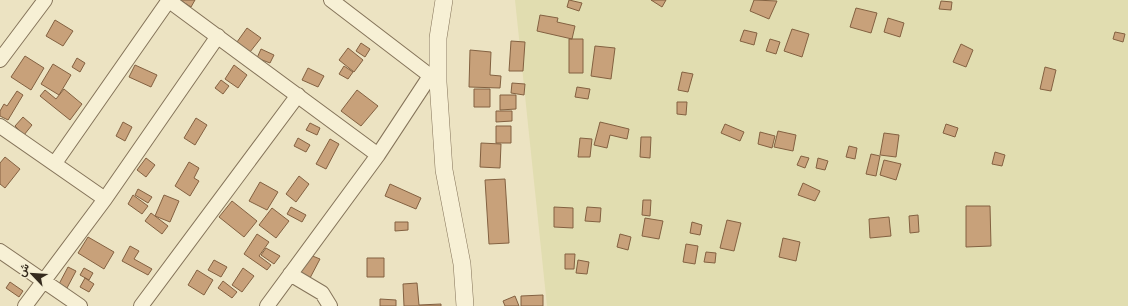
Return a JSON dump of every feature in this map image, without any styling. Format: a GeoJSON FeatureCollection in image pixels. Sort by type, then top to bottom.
{"type":"FeatureCollection","features":[{"type":"Feature","properties":{"kind":"street"},"geometry":{"type":"LineString","coordinates":[[0,60],[45,0]]}},
{"type":"Feature","properties":{"kind":"street"},"geometry":{"type":"LineString","coordinates":[[55,163],[169,0],[378,155]]}},
{"type":"Feature","properties":{"kind":"street"},"geometry":{"type":"LineString","coordinates":[[331,0],[434,79]]}},
{"type":"Feature","properties":{"kind":"street"},"geometry":{"type":"LineString","coordinates":[[444,0],[434,79],[444,170],[462,264],[465,306]]}},
{"type":"Feature","properties":{"kind":"street"},"geometry":{"type":"LineString","coordinates":[[25,306],[105,199],[218,36]]}},
{"type":"Feature","properties":{"kind":"street"},"geometry":{"type":"LineString","coordinates":[[267,306],[434,79]]}},
{"type":"Feature","properties":{"kind":"street"},"geometry":{"type":"LineString","coordinates":[[140,306],[298,95]]}},
{"type":"Feature","properties":{"kind":"street"},"geometry":{"type":"LineString","coordinates":[[0,126],[105,199]]}},
{"type":"Feature","properties":{"kind":"street"},"geometry":{"type":"LineString","coordinates":[[0,251],[80,306]]}},
{"type":"Feature","properties":{"kind":"street"},"geometry":{"type":"LineString","coordinates":[[290,274],[322,292],[330,306]]}},
{"type":"Feature","properties":{"kind":"shaded area"},"geometry":{"type":"Polygon","coordinates":[[[515,0],[1128,0],[1128,306],[547,306],[515,0]]]}},
{"type":"Feature","properties":{"kind":"building"},"geometry":{"type":"Polygon","coordinates":[[[180,0],[195,0],[191,7],[180,0]]]}},
{"type":"Feature","properties":{"kind":"building"},"geometry":{"type":"Polygon","coordinates":[[[569,0],[582,3],[579,11],[567,7],[569,0]]]}},
{"type":"Feature","properties":{"kind":"building"},"geometry":{"type":"Polygon","coordinates":[[[651,0],[666,0],[662,7],[651,0]]]}},
{"type":"Feature","properties":{"kind":"building"},"geometry":{"type":"Polygon","coordinates":[[[754,0],[777,1],[769,19],[750,11],[754,0]]]}},
{"type":"Feature","properties":{"kind":"building"},"geometry":{"type":"Polygon","coordinates":[[[941,1],[952,2],[951,10],[939,9],[941,1]]]}},
{"type":"Feature","properties":{"kind":"building"},"geometry":{"type":"Polygon","coordinates":[[[856,8],[877,13],[871,33],[850,27],[856,8]]]}},
{"type":"Feature","properties":{"kind":"building"},"geometry":{"type":"Polygon","coordinates":[[[540,15],[558,18],[557,22],[575,26],[572,39],[537,31],[540,15]]]}},
{"type":"Feature","properties":{"kind":"building"},"geometry":{"type":"Polygon","coordinates":[[[888,18],[904,23],[900,37],[884,32],[888,18]]]}},
{"type":"Feature","properties":{"kind":"building"},"geometry":{"type":"Polygon","coordinates":[[[55,20],[73,31],[63,46],[46,36],[55,20]]]}},
{"type":"Feature","properties":{"kind":"building"},"geometry":{"type":"Polygon","coordinates":[[[247,28],[261,38],[250,52],[237,42],[247,28]]]}},
{"type":"Feature","properties":{"kind":"building"},"geometry":{"type":"Polygon","coordinates":[[[792,29],[809,34],[802,57],[784,51],[792,29]]]}},
{"type":"Feature","properties":{"kind":"building"},"geometry":{"type":"Polygon","coordinates":[[[744,30],[757,33],[754,45],[740,41],[744,30]]]}},
{"type":"Feature","properties":{"kind":"building"},"geometry":{"type":"Polygon","coordinates":[[[1115,32],[1125,34],[1123,42],[1113,39],[1115,32]]]}},
{"type":"Feature","properties":{"kind":"building"},"geometry":{"type":"Polygon","coordinates":[[[569,39],[583,39],[583,73],[569,73],[569,39]]]}},
{"type":"Feature","properties":{"kind":"building"},"geometry":{"type":"Polygon","coordinates":[[[770,39],[780,42],[776,54],[766,51],[770,39]]]}},
{"type":"Feature","properties":{"kind":"building"},"geometry":{"type":"Polygon","coordinates":[[[511,41],[525,42],[523,71],[509,71],[511,41]]]}},
{"type":"Feature","properties":{"kind":"building"},"geometry":{"type":"Polygon","coordinates":[[[361,43],[370,49],[365,57],[356,51],[361,43]]]}},
{"type":"Feature","properties":{"kind":"building"},"geometry":{"type":"Polygon","coordinates":[[[961,44],[973,50],[966,67],[953,62],[961,44]]]}},
{"type":"Feature","properties":{"kind":"building"},"geometry":{"type":"Polygon","coordinates":[[[595,46],[615,48],[611,79],[591,76],[595,46]]]}},
{"type":"Feature","properties":{"kind":"building"},"geometry":{"type":"Polygon","coordinates":[[[348,48],[363,60],[354,72],[339,60],[348,48]]]}},
{"type":"Feature","properties":{"kind":"building"},"geometry":{"type":"Polygon","coordinates":[[[261,49],[274,55],[270,63],[257,58],[261,49]]]}},
{"type":"Feature","properties":{"kind":"building"},"geometry":{"type":"Polygon","coordinates":[[[470,50],[491,52],[490,75],[501,76],[500,88],[469,87],[470,50]]]}},
{"type":"Feature","properties":{"kind":"building"},"geometry":{"type":"Polygon","coordinates":[[[25,56],[44,68],[31,90],[11,77],[25,56]]]}},
{"type":"Feature","properties":{"kind":"building"},"geometry":{"type":"Polygon","coordinates":[[[77,58],[85,63],[80,72],[72,67],[77,58]]]}},
{"type":"Feature","properties":{"kind":"building"},"geometry":{"type":"Polygon","coordinates":[[[53,64],[71,75],[59,95],[41,84],[53,64]]]}},
{"type":"Feature","properties":{"kind":"building"},"geometry":{"type":"Polygon","coordinates":[[[135,65],[157,75],[151,87],[129,77],[135,65]]]}},
{"type":"Feature","properties":{"kind":"building"},"geometry":{"type":"Polygon","coordinates":[[[234,65],[247,75],[238,88],[225,79],[234,65]]]}},
{"type":"Feature","properties":{"kind":"building"},"geometry":{"type":"Polygon","coordinates":[[[344,66],[353,72],[348,79],[339,74],[344,66]]]}},
{"type":"Feature","properties":{"kind":"building"},"geometry":{"type":"Polygon","coordinates":[[[1045,67],[1056,70],[1051,91],[1040,89],[1045,67]]]}},
{"type":"Feature","properties":{"kind":"building"},"geometry":{"type":"Polygon","coordinates":[[[308,68],[324,76],[318,87],[302,80],[308,68]]]}},
{"type":"Feature","properties":{"kind":"building"},"geometry":{"type":"Polygon","coordinates":[[[682,72],[693,74],[688,92],[678,90],[682,72]]]}},
{"type":"Feature","properties":{"kind":"building"},"geometry":{"type":"Polygon","coordinates":[[[221,80],[229,86],[223,94],[215,88],[221,80]]]}},
{"type":"Feature","properties":{"kind":"building"},"geometry":{"type":"Polygon","coordinates":[[[512,83],[525,84],[524,95],[511,93],[512,83]]]}},
{"type":"Feature","properties":{"kind":"building"},"geometry":{"type":"Polygon","coordinates":[[[577,87],[590,89],[588,99],[575,97],[577,87]]]}},
{"type":"Feature","properties":{"kind":"building"},"geometry":{"type":"Polygon","coordinates":[[[64,89],[82,104],[70,120],[40,96],[45,90],[56,99],[64,89]]]}},
{"type":"Feature","properties":{"kind":"building"},"geometry":{"type":"Polygon","coordinates":[[[474,89],[490,89],[490,107],[474,107],[474,89]]]}},
{"type":"Feature","properties":{"kind":"building"},"geometry":{"type":"Polygon","coordinates":[[[357,90],[378,106],[361,126],[341,111],[357,90]]]}},
{"type":"Feature","properties":{"kind":"building"},"geometry":{"type":"Polygon","coordinates":[[[17,91],[23,95],[8,120],[0,116],[0,111],[4,104],[7,106],[17,91]]]}},
{"type":"Feature","properties":{"kind":"building"},"geometry":{"type":"Polygon","coordinates":[[[500,95],[516,95],[516,109],[500,110],[500,95]]]}},
{"type":"Feature","properties":{"kind":"building"},"geometry":{"type":"Polygon","coordinates":[[[677,102],[687,102],[686,115],[677,114],[677,102]]]}},
{"type":"Feature","properties":{"kind":"building"},"geometry":{"type":"Polygon","coordinates":[[[496,111],[512,111],[512,121],[496,122],[496,111]]]}},
{"type":"Feature","properties":{"kind":"building"},"geometry":{"type":"Polygon","coordinates":[[[23,117],[32,125],[24,135],[15,126],[23,117]]]}},
{"type":"Feature","properties":{"kind":"building"},"geometry":{"type":"Polygon","coordinates":[[[196,118],[207,125],[195,145],[184,138],[196,118]]]}},
{"type":"Feature","properties":{"kind":"building"},"geometry":{"type":"Polygon","coordinates":[[[123,122],[132,127],[125,141],[116,136],[123,122]]]}},
{"type":"Feature","properties":{"kind":"building"},"geometry":{"type":"Polygon","coordinates":[[[600,122],[629,129],[627,139],[610,135],[607,148],[594,145],[600,122]]]}},
{"type":"Feature","properties":{"kind":"building"},"geometry":{"type":"Polygon","coordinates":[[[310,123],[320,128],[317,135],[306,130],[310,123]]]}},
{"type":"Feature","properties":{"kind":"building"},"geometry":{"type":"Polygon","coordinates":[[[725,124],[744,132],[740,141],[721,133],[725,124]]]}},
{"type":"Feature","properties":{"kind":"building"},"geometry":{"type":"Polygon","coordinates":[[[946,124],[958,128],[955,137],[943,133],[946,124]]]}},
{"type":"Feature","properties":{"kind":"building"},"geometry":{"type":"Polygon","coordinates":[[[496,126],[511,126],[511,143],[496,143],[496,126]]]}},
{"type":"Feature","properties":{"kind":"building"},"geometry":{"type":"Polygon","coordinates":[[[778,131],[796,135],[793,151],[774,147],[778,131]]]}},
{"type":"Feature","properties":{"kind":"building"},"geometry":{"type":"Polygon","coordinates":[[[760,132],[775,136],[772,148],[758,144],[760,132]]]}},
{"type":"Feature","properties":{"kind":"building"},"geometry":{"type":"Polygon","coordinates":[[[884,133],[899,135],[896,157],[880,155],[884,133]]]}},
{"type":"Feature","properties":{"kind":"building"},"geometry":{"type":"Polygon","coordinates":[[[641,137],[651,137],[650,158],[640,157],[641,137]]]}},
{"type":"Feature","properties":{"kind":"building"},"geometry":{"type":"Polygon","coordinates":[[[298,138],[310,145],[306,152],[294,146],[298,138]]]}},
{"type":"Feature","properties":{"kind":"building"},"geometry":{"type":"Polygon","coordinates":[[[580,138],[592,139],[590,157],[578,157],[580,138]]]}},
{"type":"Feature","properties":{"kind":"building"},"geometry":{"type":"Polygon","coordinates":[[[330,139],[339,144],[326,169],[316,164],[330,139]]]}},
{"type":"Feature","properties":{"kind":"building"},"geometry":{"type":"Polygon","coordinates":[[[481,143],[501,144],[500,168],[480,167],[481,143]]]}},
{"type":"Feature","properties":{"kind":"building"},"geometry":{"type":"Polygon","coordinates":[[[849,146],[857,148],[855,159],[846,157],[849,146]]]}},
{"type":"Feature","properties":{"kind":"building"},"geometry":{"type":"Polygon","coordinates":[[[995,152],[1005,155],[1002,166],[992,164],[995,152]]]}},
{"type":"Feature","properties":{"kind":"building"},"geometry":{"type":"Polygon","coordinates":[[[871,154],[880,156],[876,176],[866,174],[871,154]]]}},
{"type":"Feature","properties":{"kind":"building"},"geometry":{"type":"Polygon","coordinates":[[[801,156],[809,158],[805,168],[797,165],[801,156]]]}},
{"type":"Feature","properties":{"kind":"building"},"geometry":{"type":"Polygon","coordinates":[[[5,157],[20,169],[5,188],[0,184],[0,163],[5,157]]]}},
{"type":"Feature","properties":{"kind":"building"},"geometry":{"type":"Polygon","coordinates":[[[146,158],[155,165],[146,177],[137,170],[146,158]]]}},
{"type":"Feature","properties":{"kind":"building"},"geometry":{"type":"Polygon","coordinates":[[[818,158],[828,161],[825,170],[816,168],[818,158]]]}},
{"type":"Feature","properties":{"kind":"building"},"geometry":{"type":"Polygon","coordinates":[[[884,160],[901,164],[896,180],[880,175],[884,160]]]}},
{"type":"Feature","properties":{"kind":"building"},"geometry":{"type":"Polygon","coordinates":[[[189,162],[199,168],[194,178],[199,181],[190,196],[175,186],[189,162]]]}},
{"type":"Feature","properties":{"kind":"building"},"geometry":{"type":"Polygon","coordinates":[[[299,176],[309,184],[296,202],[286,194],[299,176]]]}},
{"type":"Feature","properties":{"kind":"building"},"geometry":{"type":"Polygon","coordinates":[[[505,179],[509,243],[489,244],[485,180],[505,179]]]}},
{"type":"Feature","properties":{"kind":"building"},"geometry":{"type":"Polygon","coordinates":[[[260,182],[278,192],[267,210],[249,201],[260,182]]]}},
{"type":"Feature","properties":{"kind":"building"},"geometry":{"type":"Polygon","coordinates":[[[803,183],[820,191],[815,201],[798,195],[803,183]]]}},
{"type":"Feature","properties":{"kind":"building"},"geometry":{"type":"Polygon","coordinates":[[[390,184],[421,198],[416,209],[385,196],[390,184]]]}},
{"type":"Feature","properties":{"kind":"building"},"geometry":{"type":"Polygon","coordinates":[[[138,189],[152,197],[148,203],[135,195],[138,189]]]}},
{"type":"Feature","properties":{"kind":"building"},"geometry":{"type":"Polygon","coordinates":[[[133,195],[148,206],[142,214],[128,204],[133,195]]]}},
{"type":"Feature","properties":{"kind":"building"},"geometry":{"type":"Polygon","coordinates":[[[164,195],[179,201],[170,222],[155,216],[164,195]]]}},
{"type":"Feature","properties":{"kind":"building"},"geometry":{"type":"Polygon","coordinates":[[[643,200],[651,200],[650,216],[642,215],[643,200]]]}},
{"type":"Feature","properties":{"kind":"building"},"geometry":{"type":"Polygon","coordinates":[[[232,201],[257,221],[244,237],[219,217],[232,201]]]}},
{"type":"Feature","properties":{"kind":"building"},"geometry":{"type":"Polygon","coordinates":[[[966,206],[990,206],[991,246],[966,247],[966,206]]]}},
{"type":"Feature","properties":{"kind":"building"},"geometry":{"type":"Polygon","coordinates":[[[291,207],[306,215],[302,222],[287,214],[291,207]]]}},
{"type":"Feature","properties":{"kind":"building"},"geometry":{"type":"Polygon","coordinates":[[[554,207],[573,208],[573,228],[554,227],[554,207]]]}},
{"type":"Feature","properties":{"kind":"building"},"geometry":{"type":"Polygon","coordinates":[[[587,207],[601,208],[600,222],[585,221],[587,207]]]}},
{"type":"Feature","properties":{"kind":"building"},"geometry":{"type":"Polygon","coordinates":[[[272,208],[289,221],[276,238],[259,225],[272,208]]]}},
{"type":"Feature","properties":{"kind":"building"},"geometry":{"type":"Polygon","coordinates":[[[151,213],[168,226],[162,234],[145,221],[151,213]]]}},
{"type":"Feature","properties":{"kind":"building"},"geometry":{"type":"Polygon","coordinates":[[[918,215],[919,232],[910,233],[909,216],[918,215]]]}},
{"type":"Feature","properties":{"kind":"building"},"geometry":{"type":"Polygon","coordinates":[[[889,217],[891,236],[870,238],[869,219],[889,217]]]}},
{"type":"Feature","properties":{"kind":"building"},"geometry":{"type":"Polygon","coordinates":[[[645,218],[663,221],[659,239],[642,236],[645,218]]]}},
{"type":"Feature","properties":{"kind":"building"},"geometry":{"type":"Polygon","coordinates":[[[727,220],[741,223],[734,251],[720,248],[727,220]]]}},
{"type":"Feature","properties":{"kind":"building"},"geometry":{"type":"Polygon","coordinates":[[[395,222],[408,222],[408,230],[395,231],[395,222]]]}},
{"type":"Feature","properties":{"kind":"building"},"geometry":{"type":"Polygon","coordinates":[[[692,222],[702,225],[700,235],[690,233],[692,222]]]}},
{"type":"Feature","properties":{"kind":"building"},"geometry":{"type":"Polygon","coordinates":[[[257,234],[269,242],[259,256],[271,265],[267,270],[244,254],[257,234]]]}},
{"type":"Feature","properties":{"kind":"building"},"geometry":{"type":"Polygon","coordinates":[[[620,234],[631,237],[628,250],[617,247],[620,234]]]}},
{"type":"Feature","properties":{"kind":"building"},"geometry":{"type":"Polygon","coordinates":[[[88,237],[114,252],[104,269],[78,253],[88,237]]]}},
{"type":"Feature","properties":{"kind":"building"},"geometry":{"type":"Polygon","coordinates":[[[783,238],[800,242],[796,261],[779,257],[783,238]]]}},
{"type":"Feature","properties":{"kind":"building"},"geometry":{"type":"Polygon","coordinates":[[[686,244],[698,246],[695,264],[683,262],[686,244]]]}},
{"type":"Feature","properties":{"kind":"building"},"geometry":{"type":"Polygon","coordinates":[[[130,246],[139,251],[134,259],[152,269],[148,275],[122,261],[130,246]]]}},
{"type":"Feature","properties":{"kind":"building"},"geometry":{"type":"Polygon","coordinates":[[[266,248],[280,256],[274,264],[261,255],[266,248]]]}},
{"type":"Feature","properties":{"kind":"building"},"geometry":{"type":"Polygon","coordinates":[[[706,252],[716,253],[715,263],[704,262],[706,252]]]}},
{"type":"Feature","properties":{"kind":"building"},"geometry":{"type":"Polygon","coordinates":[[[565,254],[575,254],[574,269],[565,269],[565,254]]]}},
{"type":"Feature","properties":{"kind":"building"},"geometry":{"type":"Polygon","coordinates":[[[310,255],[320,259],[310,278],[300,273],[310,255]]]}},
{"type":"Feature","properties":{"kind":"building"},"geometry":{"type":"Polygon","coordinates":[[[367,258],[384,258],[384,277],[367,277],[367,258]]]}},
{"type":"Feature","properties":{"kind":"building"},"geometry":{"type":"Polygon","coordinates":[[[214,260],[227,267],[221,277],[208,270],[214,260]]]}},
{"type":"Feature","properties":{"kind":"building"},"geometry":{"type":"Polygon","coordinates":[[[578,260],[589,262],[587,274],[576,273],[578,260]]]}},
{"type":"Feature","properties":{"kind":"building"},"geometry":{"type":"Polygon","coordinates":[[[68,267],[76,271],[67,288],[59,284],[68,267]]]}},
{"type":"Feature","properties":{"kind":"building"},"geometry":{"type":"Polygon","coordinates":[[[84,268],[93,273],[89,280],[80,275],[84,268]]]}},
{"type":"Feature","properties":{"kind":"building"},"geometry":{"type":"Polygon","coordinates":[[[243,268],[254,276],[242,292],[232,285],[243,268]]]}},
{"type":"Feature","properties":{"kind":"building"},"geometry":{"type":"Polygon","coordinates":[[[197,270],[213,280],[204,295],[188,285],[197,270]]]}},
{"type":"Feature","properties":{"kind":"building"},"geometry":{"type":"Polygon","coordinates":[[[85,278],[94,284],[89,292],[80,287],[85,278]]]}},
{"type":"Feature","properties":{"kind":"building"},"geometry":{"type":"Polygon","coordinates":[[[223,281],[237,292],[232,298],[218,288],[223,281]]]}},
{"type":"Feature","properties":{"kind":"building"},"geometry":{"type":"Polygon","coordinates":[[[10,282],[23,291],[19,297],[6,288],[10,282]]]}},
{"type":"Feature","properties":{"kind":"building"},"geometry":{"type":"Polygon","coordinates":[[[417,283],[419,305],[441,304],[441,306],[404,306],[403,284],[417,283]]]}},
{"type":"Feature","properties":{"kind":"building"},"geometry":{"type":"Polygon","coordinates":[[[543,295],[543,306],[521,306],[521,296],[543,295]]]}},
{"type":"Feature","properties":{"kind":"building"},"geometry":{"type":"Polygon","coordinates":[[[515,296],[519,306],[505,306],[503,301],[515,296]]]}},
{"type":"Feature","properties":{"kind":"building"},"geometry":{"type":"Polygon","coordinates":[[[380,299],[396,300],[396,306],[380,306],[380,299]]]}}]}
